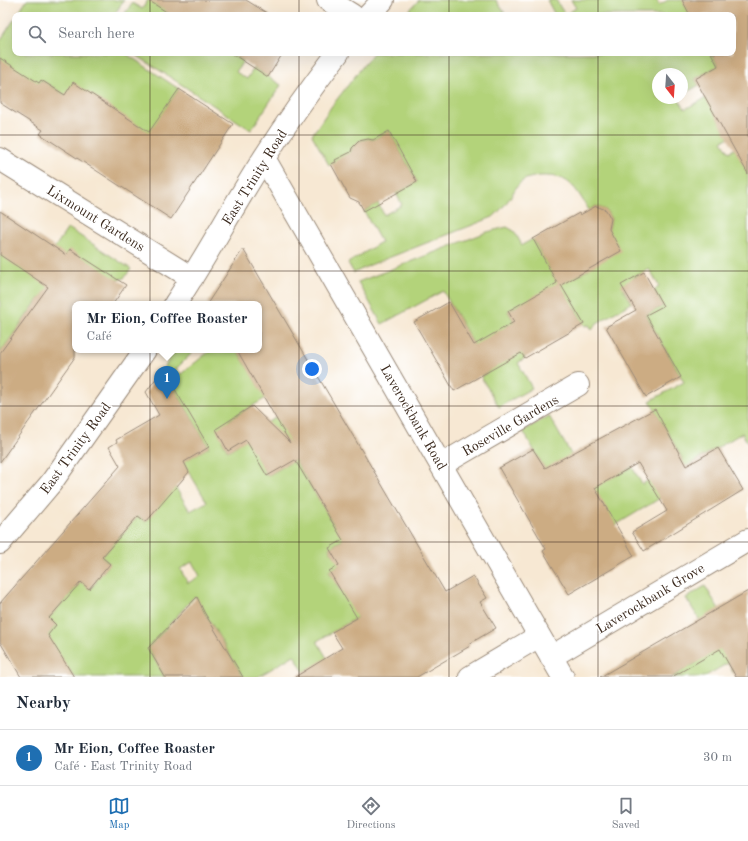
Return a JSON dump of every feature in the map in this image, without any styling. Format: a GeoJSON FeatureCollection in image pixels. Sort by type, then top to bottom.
{"type":"FeatureCollection","features":[{"type":"Feature","properties":{"kind":"street"},"geometry":{"type":"LineString","coordinates":[[328,0],[347,12]]}},
{"type":"Feature","properties":{"kind":"street"},"geometry":{"type":"LineString","coordinates":[[372,12],[382,0]]}},
{"type":"Feature","properties":{"kind":"street","name":"East Trinity Road"},"geometry":{"type":"LineString","coordinates":[[177,301],[264,158],[313,85],[336,56]]}},
{"type":"Feature","properties":{"kind":"street","name":"Laverockbank Road"},"geometry":{"type":"LineString","coordinates":[[264,158],[563,677]]}},
{"type":"Feature","properties":{"kind":"street","name":"Lixmount Gardens"},"geometry":{"type":"LineString","coordinates":[[0,159],[192,278]]}},
{"type":"Feature","properties":{"kind":"street","name":"East Trinity Road"},"geometry":{"type":"LineString","coordinates":[[0,543],[51,483],[143,353]]}},
{"type":"Feature","properties":{"kind":"street","name":"Roseville Gardens"},"geometry":{"type":"LineString","coordinates":[[441,465],[578,385]]}},
{"type":"Feature","properties":{"kind":"street","name":"Laverockbank Grove"},"geometry":{"type":"LineString","coordinates":[[551,657],[748,540]]}},
{"type":"Feature","properties":{"kind":"street"},"geometry":{"type":"LineString","coordinates":[[470,677],[539,636]]}},
{"type":"Feature","properties":{"kind":"green space"},"geometry":{"type":"Polygon","coordinates":[[[27,0],[124,0],[116,12],[19,12],[27,0]]]}},
{"type":"Feature","properties":{"kind":"green space"},"geometry":{"type":"Polygon","coordinates":[[[149,0],[167,12],[126,12],[132,3],[142,9],[149,0]]]}},
{"type":"Feature","properties":{"kind":"green space"},"geometry":{"type":"Polygon","coordinates":[[[419,0],[496,0],[504,12],[408,12],[419,0]]]}},
{"type":"Feature","properties":{"kind":"green space"},"geometry":{"type":"Polygon","coordinates":[[[547,0],[556,0],[563,12],[553,12],[547,0]]]}},
{"type":"Feature","properties":{"kind":"green space"},"geometry":{"type":"Polygon","coordinates":[[[571,0],[657,0],[659,5],[668,0],[693,0],[699,12],[570,12],[576,8],[571,0]]]}},
{"type":"Feature","properties":{"kind":"green space"},"geometry":{"type":"Polygon","coordinates":[[[12,23],[12,56],[130,56],[179,89],[157,122],[151,135],[65,95],[41,80],[34,90],[0,58],[0,41],[12,23]]]}},
{"type":"Feature","properties":{"kind":"green space"},"geometry":{"type":"Polygon","coordinates":[[[138,56],[236,56],[243,61],[236,72],[247,79],[254,68],[281,85],[251,130],[138,56]]]}},
{"type":"Feature","properties":{"kind":"green space"},"geometry":{"type":"Polygon","coordinates":[[[371,56],[713,56],[719,68],[714,68],[695,79],[699,85],[688,91],[688,68],[652,68],[652,104],[682,104],[685,109],[706,98],[747,127],[722,141],[729,152],[748,141],[748,444],[742,433],[685,467],[692,479],[599,535],[580,529],[523,431],[549,416],[591,489],[632,467],[642,484],[683,460],[650,401],[684,382],[646,315],[663,306],[654,290],[659,286],[649,269],[634,277],[636,282],[623,289],[631,303],[597,323],[592,330],[589,325],[585,326],[574,307],[562,313],[524,302],[508,311],[514,322],[506,326],[525,358],[518,363],[532,388],[499,407],[481,377],[489,371],[443,291],[382,324],[358,282],[487,232],[507,227],[514,231],[522,245],[533,239],[555,278],[575,277],[589,269],[584,261],[609,229],[611,219],[606,210],[596,206],[589,210],[575,188],[565,180],[550,176],[532,177],[519,184],[505,205],[493,217],[370,265],[354,273],[348,263],[381,242],[364,211],[378,203],[384,215],[402,205],[396,193],[417,182],[389,131],[373,140],[368,139],[359,141],[352,148],[351,152],[329,165],[312,135],[331,107],[371,56]]]}},
{"type":"Feature","properties":{"kind":"green space"},"geometry":{"type":"Polygon","coordinates":[[[68,228],[131,269],[124,278],[45,302],[39,298],[0,353],[0,255],[55,247],[68,228]]]}},
{"type":"Feature","properties":{"kind":"green space"},"geometry":{"type":"Polygon","coordinates":[[[174,353],[192,353],[176,369],[181,374],[207,353],[239,353],[249,370],[251,370],[254,374],[253,375],[266,398],[229,420],[241,440],[253,434],[248,425],[253,417],[257,423],[260,421],[262,425],[277,417],[290,438],[331,414],[337,424],[263,469],[267,476],[295,460],[334,525],[355,513],[357,516],[387,498],[394,509],[329,548],[334,556],[356,543],[378,580],[355,593],[359,600],[425,562],[431,573],[409,586],[423,611],[407,621],[402,612],[395,616],[385,601],[317,641],[331,665],[315,675],[310,668],[304,672],[294,655],[258,677],[243,677],[195,596],[148,648],[165,677],[74,677],[65,663],[43,677],[18,653],[34,635],[42,642],[56,625],[49,618],[81,582],[90,589],[97,581],[96,580],[110,564],[102,557],[138,516],[146,522],[150,517],[124,472],[144,460],[149,467],[154,466],[156,460],[153,455],[155,454],[190,511],[207,502],[183,462],[209,447],[163,369],[174,353]],[[232,434],[222,440],[228,451],[239,444],[232,434]],[[356,556],[329,571],[340,590],[359,578],[353,569],[361,564],[356,556]],[[192,562],[180,569],[188,583],[200,576],[192,562]]]}},
{"type":"Feature","properties":{"kind":"green space"},"geometry":{"type":"Polygon","coordinates":[[[705,586],[730,627],[747,665],[733,673],[728,663],[704,677],[672,677],[696,663],[710,637],[686,598],[705,586]]]}},
{"type":"Feature","properties":{"kind":"building"},"geometry":{"type":"Polygon","coordinates":[[[148,0],[246,0],[265,12],[166,12],[148,0]]]}},
{"type":"Feature","properties":{"kind":"building"},"geometry":{"type":"Polygon","coordinates":[[[682,0],[748,0],[748,174],[695,79],[718,66],[713,56],[736,56],[736,12],[688,12],[682,0]]]}},
{"type":"Feature","properties":{"kind":"building"},"geometry":{"type":"Polygon","coordinates":[[[236,56],[281,56],[268,77],[236,56]]]}},
{"type":"Feature","properties":{"kind":"building"},"geometry":{"type":"Polygon","coordinates":[[[0,58],[39,83],[41,80],[65,95],[73,82],[149,132],[179,89],[233,124],[171,219],[40,134],[43,130],[0,103],[0,58]]]}},
{"type":"Feature","properties":{"kind":"building"},"geometry":{"type":"Polygon","coordinates":[[[389,131],[417,182],[364,211],[359,202],[350,198],[331,164],[336,162],[335,160],[351,152],[352,148],[359,141],[368,139],[373,140],[389,131]]]}},
{"type":"Feature","properties":{"kind":"building"},"geometry":{"type":"Polygon","coordinates":[[[596,206],[606,210],[611,219],[609,229],[621,251],[561,285],[584,324],[525,358],[521,353],[454,391],[414,322],[449,302],[474,345],[514,322],[508,311],[557,283],[533,239],[579,213],[580,215],[596,206]]]}},
{"type":"Feature","properties":{"kind":"building"},"geometry":{"type":"Polygon","coordinates":[[[0,211],[66,255],[70,249],[126,285],[115,301],[72,301],[72,353],[75,353],[75,357],[0,462],[0,353],[48,287],[0,255],[0,211]]]}},
{"type":"Feature","properties":{"kind":"building"},"geometry":{"type":"Polygon","coordinates":[[[243,249],[445,592],[473,576],[487,598],[480,602],[496,628],[469,644],[470,646],[417,677],[295,677],[342,648],[332,632],[357,618],[329,571],[339,565],[329,548],[343,540],[295,460],[267,476],[246,440],[228,451],[216,429],[252,406],[290,443],[239,353],[262,353],[262,301],[209,301],[243,249]]]}},
{"type":"Feature","properties":{"kind":"building"},"geometry":{"type":"Polygon","coordinates":[[[644,272],[663,306],[646,315],[681,377],[646,397],[606,327],[636,310],[621,285],[644,272]]]}},
{"type":"Feature","properties":{"kind":"building"},"geometry":{"type":"Polygon","coordinates":[[[163,369],[209,447],[184,462],[189,472],[146,522],[138,516],[102,557],[110,564],[89,589],[81,582],[49,618],[56,625],[48,635],[74,677],[21,677],[0,642],[0,603],[120,466],[109,447],[117,442],[116,440],[159,415],[146,392],[163,369]]]}},
{"type":"Feature","properties":{"kind":"building"},"geometry":{"type":"Polygon","coordinates":[[[655,409],[686,466],[718,448],[743,490],[644,551],[632,532],[667,511],[638,463],[595,488],[634,556],[569,594],[543,551],[546,549],[499,468],[533,449],[545,468],[655,409]]]}},
{"type":"Feature","properties":{"kind":"building"},"geometry":{"type":"Polygon","coordinates":[[[748,591],[748,677],[736,677],[720,649],[672,677],[600,677],[748,591]]]}},
{"type":"Feature","properties":{"kind":"building"},"geometry":{"type":"Polygon","coordinates":[[[197,597],[204,612],[243,677],[165,677],[148,648],[197,597]]]}},
{"type":"Feature","properties":{"kind":"place","name":"Mr Eion, Coffee Roaster"},"geometry":{"type":"Point","coordinates":[167,399]}}]}
